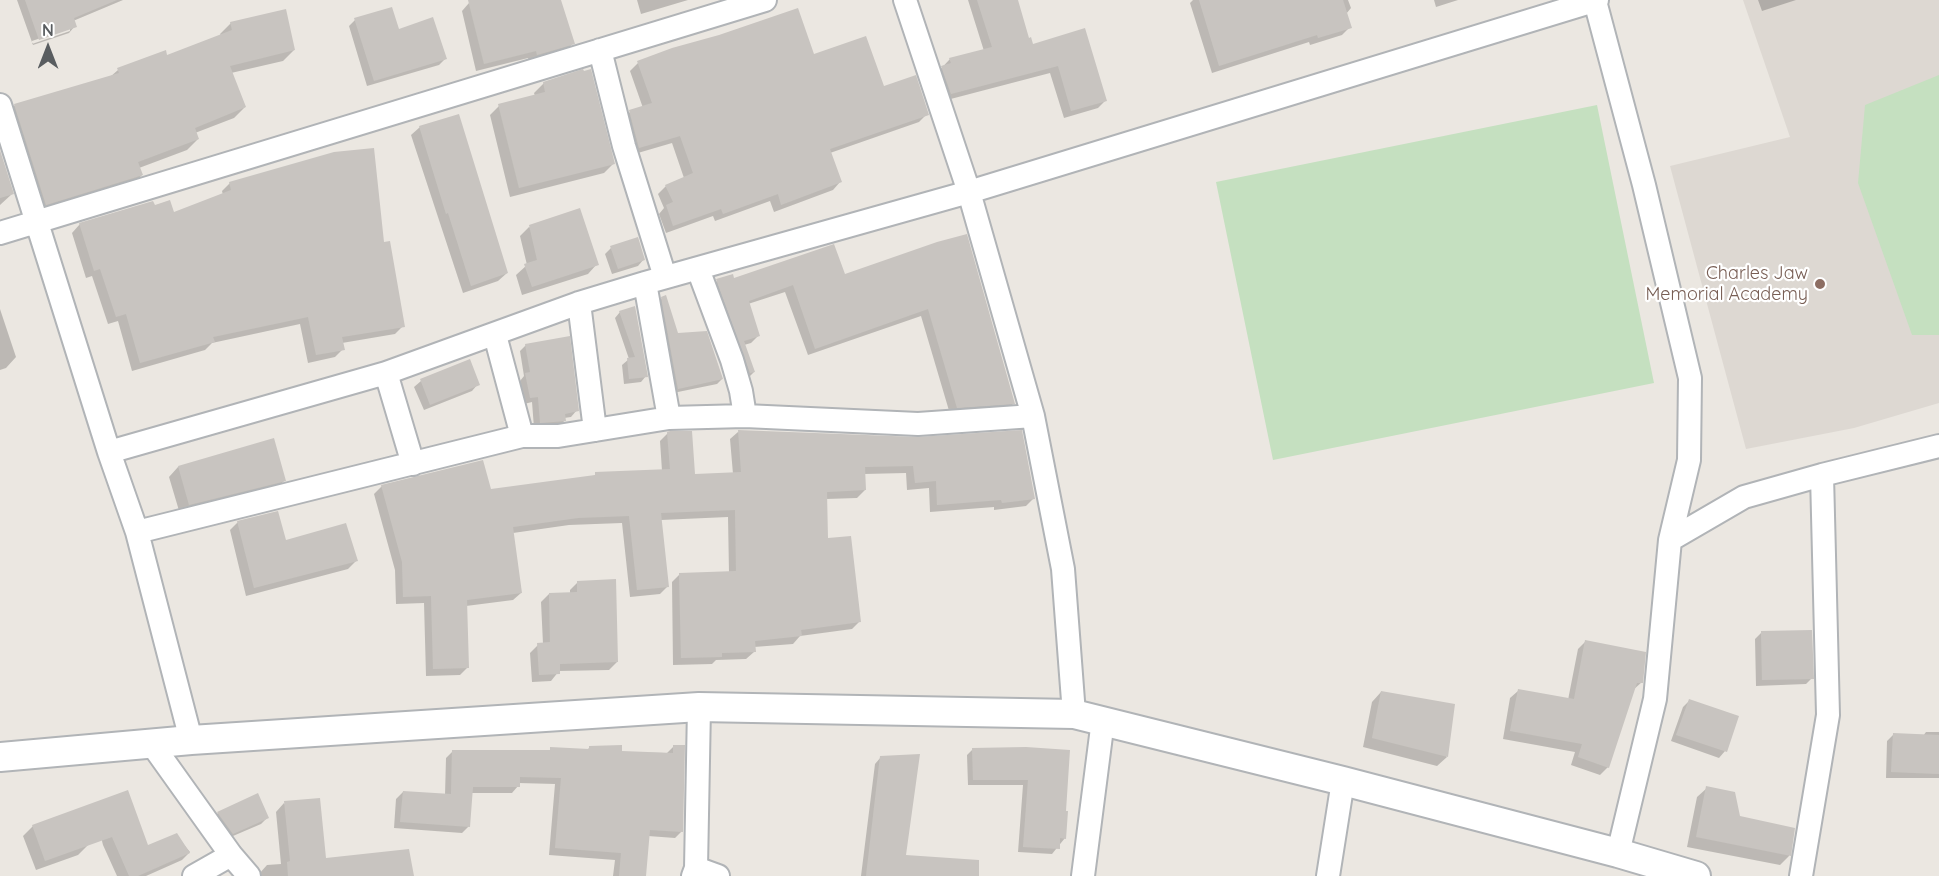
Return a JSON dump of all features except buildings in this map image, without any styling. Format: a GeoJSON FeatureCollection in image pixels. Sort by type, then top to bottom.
{"type":"FeatureCollection","features":[{"type":"Feature","properties":{"kind":"street"},"geometry":{"type":"LineString","coordinates":[[0,233],[765,0]]}},
{"type":"Feature","properties":{"kind":"street"},"geometry":{"type":"LineString","coordinates":[[905,0],[969,192],[1033,416],[1063,569],[1074,714]]}},
{"type":"Feature","properties":{"kind":"street"},"geometry":{"type":"LineString","coordinates":[[109,452],[386,373],[579,303],[969,192],[1596,0],[1644,185],[1690,378],[1689,460],[1670,540],[1655,699],[1618,853]]}},
{"type":"Feature","properties":{"kind":"street"},"geometry":{"type":"LineString","coordinates":[[600,50],[655,280],[669,418]]}},
{"type":"Feature","properties":{"kind":"street"},"geometry":{"type":"LineString","coordinates":[[0,105],[109,452],[137,531],[191,740]]}},
{"type":"Feature","properties":{"kind":"street"},"geometry":{"type":"LineString","coordinates":[[698,269],[732,360],[745,416]]}},
{"type":"Feature","properties":{"kind":"street"},"geometry":{"type":"LineString","coordinates":[[579,303],[595,430]]}},
{"type":"Feature","properties":{"kind":"street"},"geometry":{"type":"LineString","coordinates":[[495,335],[522,436]]}},
{"type":"Feature","properties":{"kind":"street"},"geometry":{"type":"LineString","coordinates":[[386,373],[413,464]]}},
{"type":"Feature","properties":{"kind":"street"},"geometry":{"type":"LineString","coordinates":[[137,531],[522,436],[558,436],[669,418],[745,416],[918,424],[1033,416]]}},
{"type":"Feature","properties":{"kind":"street"},"geometry":{"type":"LineString","coordinates":[[1670,540],[1744,497],[1939,446]]}},
{"type":"Feature","properties":{"kind":"street"},"geometry":{"type":"LineString","coordinates":[[1800,876],[1828,715],[1822,475]]}},
{"type":"Feature","properties":{"kind":"street"},"geometry":{"type":"LineString","coordinates":[[699,707],[695,872],[718,876]]}},
{"type":"Feature","properties":{"kind":"street"},"geometry":{"type":"LineString","coordinates":[[0,757],[191,740],[699,707],[1074,714],[1343,781],[1618,853],[1696,876]]}},
{"type":"Feature","properties":{"kind":"street"},"geometry":{"type":"LineString","coordinates":[[1083,876],[1103,720]]}},
{"type":"Feature","properties":{"kind":"street"},"geometry":{"type":"LineString","coordinates":[[151,743],[231,855],[249,876]]}},
{"type":"Feature","properties":{"kind":"street"},"geometry":{"type":"LineString","coordinates":[[1328,876],[1343,781]]}},
{"type":"Feature","properties":{"kind":"street"},"geometry":{"type":"LineString","coordinates":[[194,876],[231,855]]}},
{"type":"Feature","properties":{"kind":"shaded area","name":"Charles Jaw Memorial Academy"},"geometry":{"type":"Polygon","coordinates":[[[1743,0],[1939,0],[1939,403],[1854,428],[1746,449],[1670,166],[1790,137],[1743,0]]]}},
{"type":"Feature","properties":{"kind":"green space"},"geometry":{"type":"Polygon","coordinates":[[[1939,75],[1939,335],[1912,335],[1858,183],[1865,105],[1939,75]]]}},
{"type":"Feature","properties":{"kind":"green space"},"geometry":{"type":"Polygon","coordinates":[[[1597,105],[1654,383],[1273,460],[1216,182],[1597,105]]]}},
{"type":"Feature","properties":{"kind":"place","name":"Charles Jaw Memorial Academy"},"geometry":{"type":"Point","coordinates":[1820,284]}}]}
